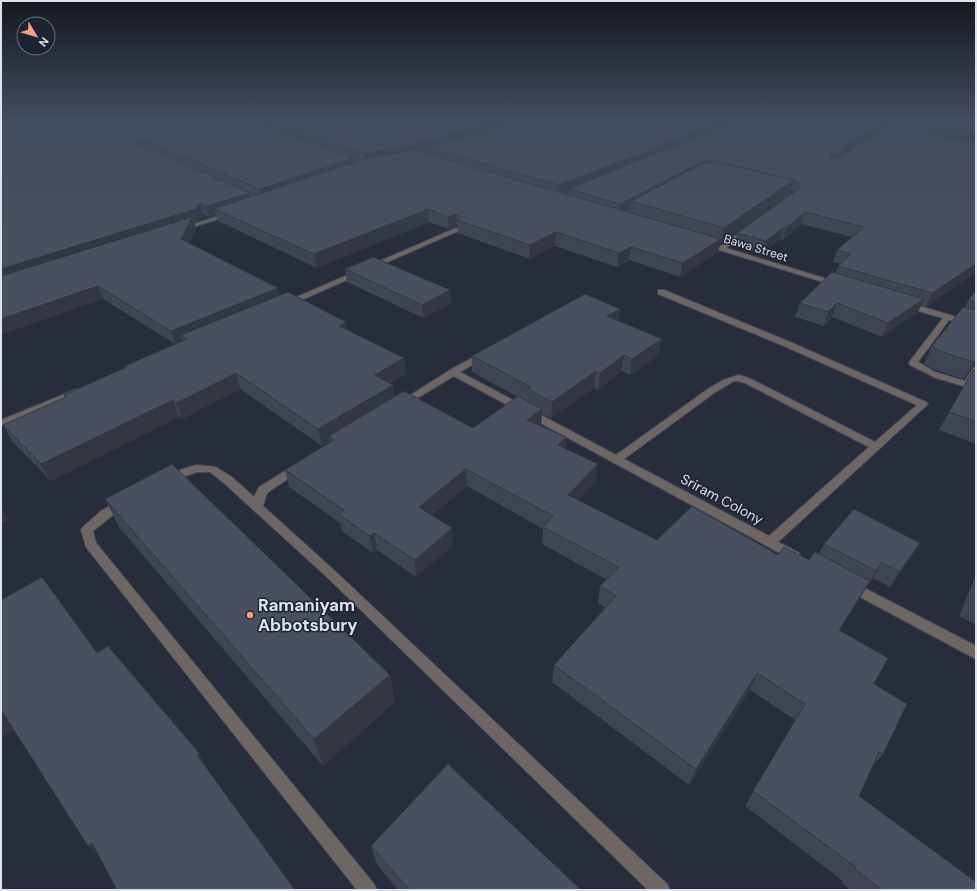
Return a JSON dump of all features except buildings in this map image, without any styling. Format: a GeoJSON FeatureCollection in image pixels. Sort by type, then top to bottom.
{"type":"FeatureCollection","features":[{"type":"Feature","properties":{"kind":"street"},"geometry":{"type":"LineString","coordinates":[[172,232],[239,211]]}},
{"type":"Feature","properties":{"kind":"street"},"geometry":{"type":"LineString","coordinates":[[721,249],[754,225]]}},
{"type":"Feature","properties":{"kind":"street"},"geometry":{"type":"LineString","coordinates":[[278,307],[456,230]]}},
{"type":"Feature","properties":{"kind":"street","name":"Bawa Street"},"geometry":{"type":"LineString","coordinates":[[699,243],[841,285]]}},
{"type":"Feature","properties":{"kind":"street"},"geometry":{"type":"LineString","coordinates":[[661,292],[787,344],[924,404],[770,542]]}},
{"type":"Feature","properties":{"kind":"street"},"geometry":{"type":"LineString","coordinates":[[900,303],[976,326]]}},
{"type":"Feature","properties":{"kind":"street"},"geometry":{"type":"LineString","coordinates":[[948,317],[913,363],[918,367],[950,380],[967,384],[976,370]]}},
{"type":"Feature","properties":{"kind":"street"},"geometry":{"type":"LineString","coordinates":[[398,406],[494,349]]}},
{"type":"Feature","properties":{"kind":"street","name":"Sriram Colony"},"geometry":{"type":"LineString","coordinates":[[453,372],[804,561]]}},
{"type":"Feature","properties":{"kind":"street"},"geometry":{"type":"LineString","coordinates":[[617,459],[711,391],[726,382],[739,378],[761,387],[876,447]]}},
{"type":"Feature","properties":{"kind":"street"},"geometry":{"type":"LineString","coordinates":[[1,423],[81,390]]}},
{"type":"Feature","properties":{"kind":"street"},"geometry":{"type":"LineString","coordinates":[[257,507],[263,490],[303,464]]}},
{"type":"Feature","properties":{"kind":"street"},"geometry":{"type":"LineString","coordinates":[[159,482],[173,475],[196,468],[212,469],[229,481],[332,575],[661,890]]}},
{"type":"Feature","properties":{"kind":"street"},"geometry":{"type":"LineString","coordinates":[[132,498],[105,514],[87,530],[90,544],[368,890]]}},
{"type":"Feature","properties":{"kind":"street"},"geometry":{"type":"LineString","coordinates":[[839,579],[976,654]]}},
{"type":"Feature","properties":{"kind":"place","name":"Ramaniyam Abbotsbury"},"geometry":{"type":"Point","coordinates":[250,615]}}]}
